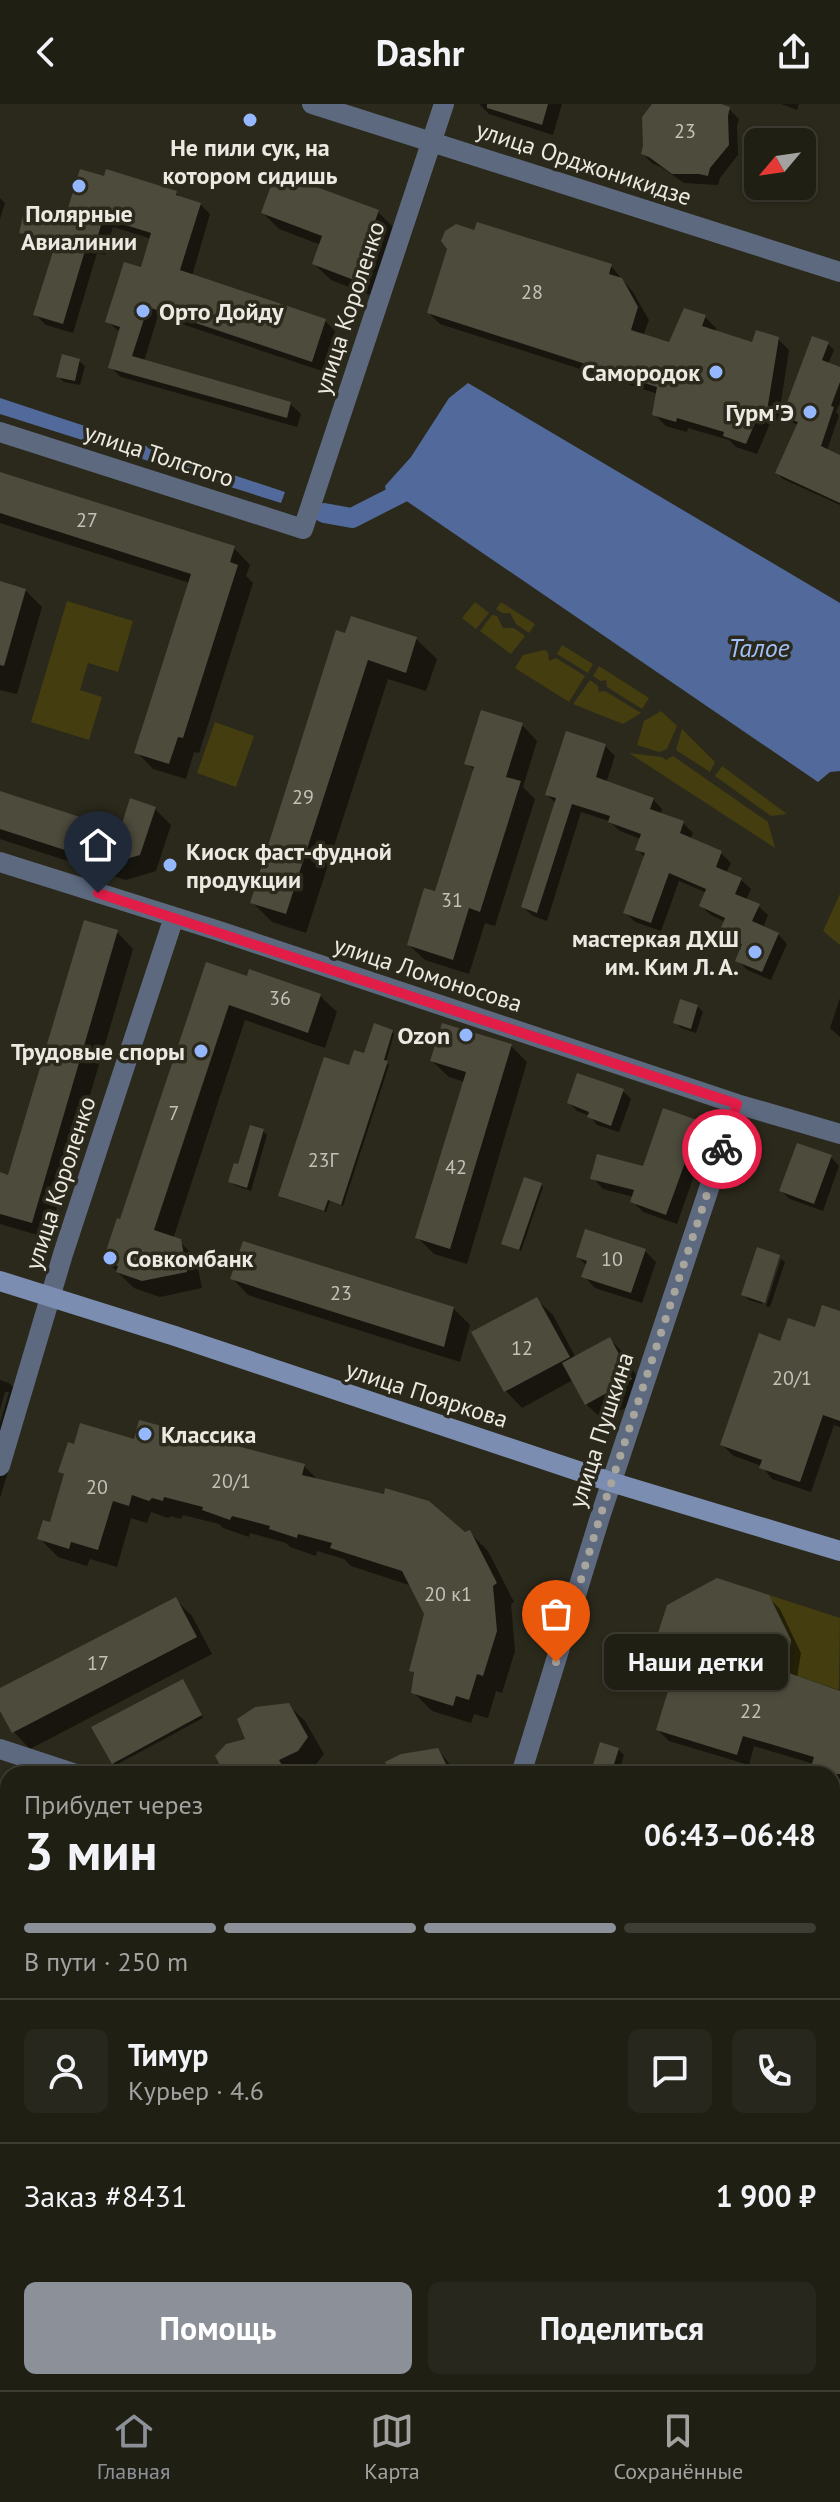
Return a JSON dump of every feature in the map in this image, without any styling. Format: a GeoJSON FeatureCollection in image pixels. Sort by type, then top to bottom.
{"type":"FeatureCollection","features":[{"type":"Feature","properties":{"kind":"main road","name":"улица Пояркова"},"geometry":{"type":"LineString","coordinates":[[0,1281],[611,1482],[840,1551]]}},
{"type":"Feature","properties":{"kind":"street","name":"улица Орджоникидзе"},"geometry":{"type":"LineString","coordinates":[[312,104],[840,272]]}},
{"type":"Feature","properties":{"kind":"street","name":"улица Короленко"},"geometry":{"type":"LineString","coordinates":[[303,529],[444,104]]}},
{"type":"Feature","properties":{"kind":"street","name":"улица Толстого"},"geometry":{"type":"LineString","coordinates":[[0,432],[303,529]]}},
{"type":"Feature","properties":{"kind":"street","name":"улица Ломоносова"},"geometry":{"type":"LineString","coordinates":[[0,862],[737,1104],[840,1134]]}},
{"type":"Feature","properties":{"kind":"street","name":"улица Короленко"},"geometry":{"type":"LineString","coordinates":[[0,1466],[51,1296],[174,917]]}},
{"type":"Feature","properties":{"kind":"street","name":"улица Пушкина"},"geometry":{"type":"LineString","coordinates":[[523,1766],[611,1482],[737,1104]]}},
{"type":"Feature","properties":{"kind":"street"},"geometry":{"type":"LineString","coordinates":[[0,1749],[52,1766]]}},
{"type":"Feature","properties":{"kind":"shaded area"},"geometry":{"type":"Polygon","coordinates":[[[67,601],[133,621],[118,672],[88,663],[80,690],[102,697],[89,740],[31,722],[67,601]]]}},
{"type":"Feature","properties":{"kind":"shaded area"},"geometry":{"type":"Polygon","coordinates":[[[475,602],[489,613],[476,629],[462,618],[475,602]]]}},
{"type":"Feature","properties":{"kind":"shaded area"},"geometry":{"type":"Polygon","coordinates":[[[501,602],[535,624],[529,633],[516,624],[510,613],[496,609],[501,602]]]}},
{"type":"Feature","properties":{"kind":"shaded area"},"geometry":{"type":"Polygon","coordinates":[[[492,615],[497,616],[503,628],[514,628],[525,636],[511,654],[480,631],[492,615]]]}},
{"type":"Feature","properties":{"kind":"shaded area"},"geometry":{"type":"Polygon","coordinates":[[[562,645],[593,664],[588,673],[557,654],[562,645]]]}},
{"type":"Feature","properties":{"kind":"shaded area"},"geometry":{"type":"Polygon","coordinates":[[[544,650],[548,652],[549,661],[556,658],[585,676],[569,702],[515,668],[523,655],[544,650]]]}},
{"type":"Feature","properties":{"kind":"shaded area"},"geometry":{"type":"Polygon","coordinates":[[[599,666],[649,698],[642,709],[607,687],[606,680],[601,681],[593,676],[599,666]]]}},
{"type":"Feature","properties":{"kind":"shaded area"},"geometry":{"type":"Polygon","coordinates":[[[590,680],[598,686],[599,692],[605,691],[641,713],[623,724],[573,704],[590,680]]]}},
{"type":"Feature","properties":{"kind":"shaded area"},"geometry":{"type":"Polygon","coordinates":[[[661,711],[677,726],[667,749],[659,752],[637,745],[644,721],[661,711]]]}},
{"type":"Feature","properties":{"kind":"shaded area"},"geometry":{"type":"Polygon","coordinates":[[[215,722],[254,736],[236,787],[197,773],[215,722]]]}},
{"type":"Feature","properties":{"kind":"shaded area"},"geometry":{"type":"Polygon","coordinates":[[[682,729],[715,762],[710,772],[676,750],[682,729]]]}},
{"type":"Feature","properties":{"kind":"shaded area"},"geometry":{"type":"Polygon","coordinates":[[[629,753],[666,760],[673,756],[768,822],[775,848],[629,753]]]}},
{"type":"Feature","properties":{"kind":"shaded area"},"geometry":{"type":"Polygon","coordinates":[[[722,766],[787,814],[771,816],[715,776],[722,766]]]}},
{"type":"Feature","properties":{"kind":"shaded area"},"geometry":{"type":"Polygon","coordinates":[[[840,894],[840,945],[823,931],[840,894]]]}},
{"type":"Feature","properties":{"kind":"shaded area"},"geometry":{"type":"Polygon","coordinates":[[[769,1595],[840,1618],[839,1690],[786,1672],[769,1595]]]}},
{"type":"Feature","properties":{"kind":"water","name":"Талое"},"geometry":{"type":"Polygon","coordinates":[[[468,383],[840,603],[840,771],[830,772],[818,782],[405,500],[389,505],[385,486],[411,457],[449,398],[468,383]]]}},
{"type":"Feature","properties":{"kind":"water"},"geometry":{"type":"Polygon","coordinates":[[[0,398],[285,492],[281,503],[0,414],[0,398]]]}},
{"type":"Feature","properties":{"kind":"building"},"geometry":{"type":"Polygon","coordinates":[[[487,104],[548,104],[542,125],[487,108],[487,104]]]}},
{"type":"Feature","properties":{"kind":"building"},"geometry":{"type":"Polygon","coordinates":[[[652,104],[721,104],[730,107],[729,145],[710,168],[708,176],[672,174],[641,154],[642,117],[652,104]]]}},
{"type":"Feature","properties":{"kind":"building"},"geometry":{"type":"Polygon","coordinates":[[[80,169],[104,176],[106,169],[177,191],[176,195],[201,203],[180,270],[326,319],[312,362],[148,307],[132,356],[291,402],[287,418],[108,368],[120,327],[105,322],[124,262],[141,267],[151,233],[103,218],[95,246],[87,244],[63,324],[33,315],[56,242],[19,233],[25,208],[65,218],[80,169]]]}},
{"type":"Feature","properties":{"kind":"building"},"geometry":{"type":"Polygon","coordinates":[[[276,172],[379,210],[354,280],[312,264],[322,236],[261,213],[276,172]]]}},
{"type":"Feature","properties":{"kind":"building"},"geometry":{"type":"Polygon","coordinates":[[[477,222],[612,264],[609,274],[622,278],[638,307],[631,330],[669,342],[684,308],[706,315],[702,326],[752,342],[756,330],[779,337],[767,411],[761,409],[746,444],[723,436],[724,432],[677,418],[676,422],[652,415],[657,387],[427,313],[447,249],[441,241],[445,231],[456,224],[474,230],[477,222]]]}},
{"type":"Feature","properties":{"kind":"building"},"geometry":{"type":"Polygon","coordinates":[[[812,336],[829,342],[822,360],[840,367],[840,382],[831,406],[834,407],[821,446],[840,455],[840,503],[775,473],[798,422],[782,416],[812,336]]]}},
{"type":"Feature","properties":{"kind":"building"},"geometry":{"type":"Polygon","coordinates":[[[62,354],[80,359],[75,381],[56,377],[62,354]]]}},
{"type":"Feature","properties":{"kind":"building"},"geometry":{"type":"Polygon","coordinates":[[[0,472],[235,546],[230,562],[238,565],[183,738],[178,737],[169,764],[134,753],[191,574],[0,513],[0,472]]]}},
{"type":"Feature","properties":{"kind":"building"},"geometry":{"type":"Polygon","coordinates":[[[0,581],[26,589],[4,666],[0,665],[0,581]]]}},
{"type":"Feature","properties":{"kind":"building"},"geometry":{"type":"Polygon","coordinates":[[[351,616],[417,637],[406,673],[368,660],[286,914],[250,903],[336,630],[345,633],[351,616]]]}},
{"type":"Feature","properties":{"kind":"building"},"geometry":{"type":"Polygon","coordinates":[[[481,710],[523,723],[506,777],[521,781],[480,912],[469,908],[453,960],[407,945],[424,888],[435,891],[474,767],[464,764],[481,710]]]}},
{"type":"Feature","properties":{"kind":"building"},"geometry":{"type":"Polygon","coordinates":[[[566,731],[606,744],[596,777],[654,798],[650,809],[684,821],[680,833],[722,851],[716,867],[742,878],[735,894],[760,904],[752,921],[779,933],[762,972],[735,961],[742,944],[718,934],[725,918],[699,906],[706,889],[669,873],[651,923],[623,913],[645,853],[635,850],[641,834],[608,822],[610,816],[572,804],[537,913],[521,907],[556,798],[545,795],[566,731]]]}},
{"type":"Feature","properties":{"kind":"building"},"geometry":{"type":"Polygon","coordinates":[[[0,791],[120,830],[130,798],[156,807],[140,855],[108,864],[0,829],[0,791]]]}},
{"type":"Feature","properties":{"kind":"building"},"geometry":{"type":"Polygon","coordinates":[[[84,920],[118,930],[32,1223],[0,1214],[0,1172],[8,1175],[84,920]]]}},
{"type":"Feature","properties":{"kind":"building"},"geometry":{"type":"Polygon","coordinates":[[[206,962],[247,976],[249,969],[321,994],[308,1033],[229,1005],[154,1230],[181,1239],[187,1272],[142,1281],[116,1272],[118,1266],[103,1260],[117,1218],[120,1219],[206,962]]]}},
{"type":"Feature","properties":{"kind":"building"},"geometry":{"type":"Polygon","coordinates":[[[680,999],[698,1005],[691,1029],[673,1023],[680,999]]]}},
{"type":"Feature","properties":{"kind":"building"},"geometry":{"type":"Polygon","coordinates":[[[374,1023],[393,1030],[384,1060],[388,1061],[341,1205],[328,1200],[324,1211],[278,1196],[324,1057],[349,1065],[354,1050],[364,1053],[374,1023]]]}},
{"type":"Feature","properties":{"kind":"building"},"geometry":{"type":"Polygon","coordinates":[[[442,1023],[512,1044],[450,1249],[415,1238],[466,1072],[430,1061],[442,1023]]]}},
{"type":"Feature","properties":{"kind":"building"},"geometry":{"type":"Polygon","coordinates":[[[577,1073],[624,1089],[611,1126],[587,1117],[589,1112],[567,1103],[577,1073]]]}},
{"type":"Feature","properties":{"kind":"building"},"geometry":{"type":"Polygon","coordinates":[[[663,1108],[700,1121],[666,1215],[630,1202],[634,1190],[590,1179],[597,1154],[643,1166],[663,1108]]]}},
{"type":"Feature","properties":{"kind":"building"},"geometry":{"type":"Polygon","coordinates":[[[250,1125],[264,1129],[247,1188],[228,1182],[234,1163],[238,1164],[250,1125]]]}},
{"type":"Feature","properties":{"kind":"building"},"geometry":{"type":"Polygon","coordinates":[[[797,1143],[832,1155],[814,1204],[779,1191],[797,1143]]]}},
{"type":"Feature","properties":{"kind":"building"},"geometry":{"type":"Polygon","coordinates":[[[524,1177],[542,1183],[519,1250],[501,1244],[524,1177]]]}},
{"type":"Feature","properties":{"kind":"building"},"geometry":{"type":"Polygon","coordinates":[[[585,1229],[646,1249],[631,1293],[581,1277],[587,1261],[576,1257],[585,1229]]]}},
{"type":"Feature","properties":{"kind":"building"},"geometry":{"type":"Polygon","coordinates":[[[243,1241],[454,1307],[444,1347],[230,1279],[243,1241]]]}},
{"type":"Feature","properties":{"kind":"building"},"geometry":{"type":"Polygon","coordinates":[[[757,1247],[780,1255],[765,1303],[741,1295],[757,1247]]]}},
{"type":"Feature","properties":{"kind":"building"},"geometry":{"type":"Polygon","coordinates":[[[537,1297],[570,1357],[504,1392],[471,1332],[537,1297]]]}},
{"type":"Feature","properties":{"kind":"building"},"geometry":{"type":"Polygon","coordinates":[[[822,1305],[840,1311],[840,1421],[823,1415],[800,1482],[759,1468],[762,1460],[720,1445],[759,1333],[780,1341],[788,1318],[815,1327],[822,1305]]]}},
{"type":"Feature","properties":{"kind":"building"},"geometry":{"type":"Polygon","coordinates":[[[610,1337],[632,1379],[585,1405],[562,1363],[610,1337]]]}},
{"type":"Feature","properties":{"kind":"building"},"geometry":{"type":"Polygon","coordinates":[[[139,1420],[305,1464],[302,1475],[384,1494],[385,1488],[429,1501],[465,1532],[470,1530],[497,1583],[493,1586],[497,1631],[483,1676],[477,1674],[469,1700],[456,1696],[453,1706],[411,1693],[414,1672],[409,1671],[424,1614],[402,1571],[330,1548],[332,1543],[298,1534],[297,1538],[269,1529],[270,1526],[232,1516],[230,1520],[202,1510],[203,1507],[164,1497],[163,1501],[152,1498],[149,1501],[132,1495],[129,1506],[113,1501],[98,1550],[71,1542],[69,1549],[37,1539],[43,1520],[50,1522],[64,1474],[58,1472],[68,1442],[74,1444],[80,1423],[134,1439],[139,1420]]]}},
{"type":"Feature","properties":{"kind":"building"},"geometry":{"type":"Polygon","coordinates":[[[717,1578],[769,1595],[791,1640],[786,1672],[840,1691],[840,1766],[811,1766],[814,1757],[743,1736],[737,1755],[656,1730],[668,1691],[650,1658],[667,1605],[717,1578]]]}},
{"type":"Feature","properties":{"kind":"building"},"geometry":{"type":"Polygon","coordinates":[[[176,1597],[197,1637],[12,1733],[0,1711],[0,1688],[176,1597]]]}},
{"type":"Feature","properties":{"kind":"building"},"geometry":{"type":"Polygon","coordinates":[[[183,1679],[202,1715],[112,1764],[91,1727],[183,1679]]]}},
{"type":"Feature","properties":{"kind":"building"},"geometry":{"type":"Polygon","coordinates":[[[289,1703],[308,1737],[298,1751],[279,1760],[282,1766],[221,1766],[215,1756],[226,1744],[245,1739],[237,1719],[255,1707],[289,1703]]]}},
{"type":"Feature","properties":{"kind":"building"},"geometry":{"type":"Polygon","coordinates":[[[600,1742],[619,1748],[613,1766],[593,1766],[600,1742]]]}},
{"type":"Feature","properties":{"kind":"building"},"geometry":{"type":"Polygon","coordinates":[[[438,1748],[447,1766],[387,1766],[385,1762],[401,1754],[438,1748]]]}},
{"type":"Feature","properties":{"kind":"waterway"},"geometry":{"type":"LineString","coordinates":[[324,513],[352,518],[411,488]]}},
{"type":"Feature","properties":{"kind":"way so far"},"geometry":{"type":"LineString","coordinates":[[556,1662],[600,1517],[722,1149]]}},
{"type":"Feature","properties":{"kind":"place","name":"Не пили сук, на котором сидишь"},"geometry":{"type":"Point","coordinates":[250,120]}},
{"type":"Feature","properties":{"kind":"place","name":"Полярные Авиалинии"},"geometry":{"type":"Point","coordinates":[79,186]}},
{"type":"Feature","properties":{"kind":"place","name":"Орто Дойду"},"geometry":{"type":"Point","coordinates":[143,311]}},
{"type":"Feature","properties":{"kind":"place","name":"Самородок"},"geometry":{"type":"Point","coordinates":[716,372]}},
{"type":"Feature","properties":{"kind":"place","name":"Гурм'Э"},"geometry":{"type":"Point","coordinates":[810,412]}},
{"type":"Feature","properties":{"kind":"place","name":"Киоск фаст-фудной продукции"},"geometry":{"type":"Point","coordinates":[170,865]}},
{"type":"Feature","properties":{"kind":"place","name":"мастеркая ДХШ им. Ким Л. А."},"geometry":{"type":"Point","coordinates":[755,952]}},
{"type":"Feature","properties":{"kind":"place","name":"Ozon"},"geometry":{"type":"Point","coordinates":[466,1035]}},
{"type":"Feature","properties":{"kind":"place","name":"Трудовые споры"},"geometry":{"type":"Point","coordinates":[201,1051]}},
{"type":"Feature","properties":{"kind":"place","name":"Совкомбанк"},"geometry":{"type":"Point","coordinates":[110,1258]}},
{"type":"Feature","properties":{"kind":"place","name":"Классика"},"geometry":{"type":"Point","coordinates":[145,1434]}},
{"type":"Feature","properties":{"kind":"place","name":"Наши детки"},"geometry":{"type":"Point","coordinates":[556,1662]}},
{"type":"Feature","properties":{"kind":"route"},"geometry":{"type":"LineString","coordinates":[[98,893],[737,1104],[722,1149]]}}]}
